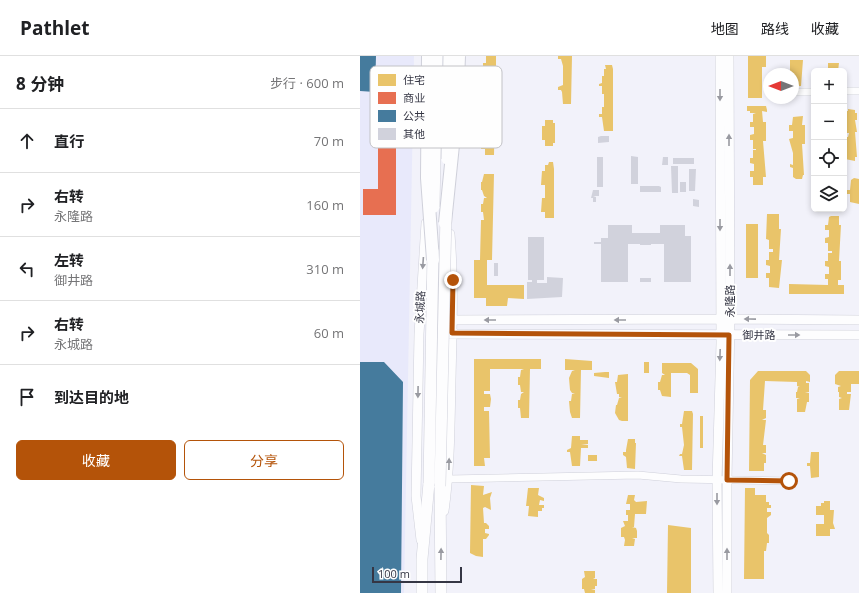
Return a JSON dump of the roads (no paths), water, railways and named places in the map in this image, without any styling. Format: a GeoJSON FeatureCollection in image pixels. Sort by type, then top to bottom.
{"type":"FeatureCollection","features":[{"type":"Feature","properties":{"kind":"highway"},"geometry":{"type":"LineString","coordinates":[[459,56],[459,66]]}},
{"type":"Feature","properties":{"kind":"highway"},"geometry":{"type":"LineString","coordinates":[[428,148],[428,178],[433,260]]}},
{"type":"Feature","properties":{"kind":"highway"},"geometry":{"type":"LineString","coordinates":[[445,223],[453,148]]}},
{"type":"Feature","properties":{"kind":"main road"},"geometry":{"type":"LineString","coordinates":[[436,56],[436,66]]}},
{"type":"Feature","properties":{"kind":"main road"},"geometry":{"type":"LineString","coordinates":[[450,56],[450,66]]}},
{"type":"Feature","properties":{"kind":"main road"},"geometry":{"type":"LineString","coordinates":[[435,148],[433,260],[439,483]]}},
{"type":"Feature","properties":{"kind":"main road"},"geometry":{"type":"LineString","coordinates":[[439,483],[447,148]]}},
{"type":"Feature","properties":{"kind":"main road","name":"永城路"},"geometry":{"type":"LineString","coordinates":[[439,483],[441,530],[440,593]]}},
{"type":"Feature","properties":{"kind":"main road","name":"永城路"},"geometry":{"type":"LineString","coordinates":[[422,593],[422,558],[439,483]]}},
{"type":"Feature","properties":{"kind":"street","name":"永城路"},"geometry":{"type":"LineString","coordinates":[[436,56],[436,66]]}},
{"type":"Feature","properties":{"kind":"street","name":"永城路"},"geometry":{"type":"LineString","coordinates":[[450,56],[450,66]]}},
{"type":"Feature","properties":{"kind":"street","name":"永隆路"},"geometry":{"type":"LineString","coordinates":[[720,56],[725,319]]}},
{"type":"Feature","properties":{"kind":"street","name":"永隆路"},"geometry":{"type":"LineString","coordinates":[[718,593],[717,480],[725,319],[729,56]]}},
{"type":"Feature","properties":{"kind":"street"},"geometry":{"type":"LineString","coordinates":[[847,91],[859,91]]}},
{"type":"Feature","properties":{"kind":"street"},"geometry":{"type":"LineString","coordinates":[[799,92],[811,92]]}},
{"type":"Feature","properties":{"kind":"street","name":"永城路"},"geometry":{"type":"LineString","coordinates":[[422,558],[416,496],[419,334],[432,148]]}},
{"type":"Feature","properties":{"kind":"street","name":"永城路"},"geometry":{"type":"LineString","coordinates":[[439,483],[453,320],[453,280],[448,214],[448,148]]}},
{"type":"Feature","properties":{"kind":"street","name":"御井路"},"geometry":{"type":"LineString","coordinates":[[420,320],[859,320]]}},
{"type":"Feature","properties":{"kind":"street","name":"御井路"},"geometry":{"type":"LineString","coordinates":[[419,334],[859,335]]}},
{"type":"Feature","properties":{"kind":"street","name":"永隆路"},"geometry":{"type":"LineString","coordinates":[[724,335],[727,480],[727,593]]}},
{"type":"Feature","properties":{"kind":"street"},"geometry":{"type":"LineString","coordinates":[[439,483],[638,475],[681,479],[789,481]]}}]}
